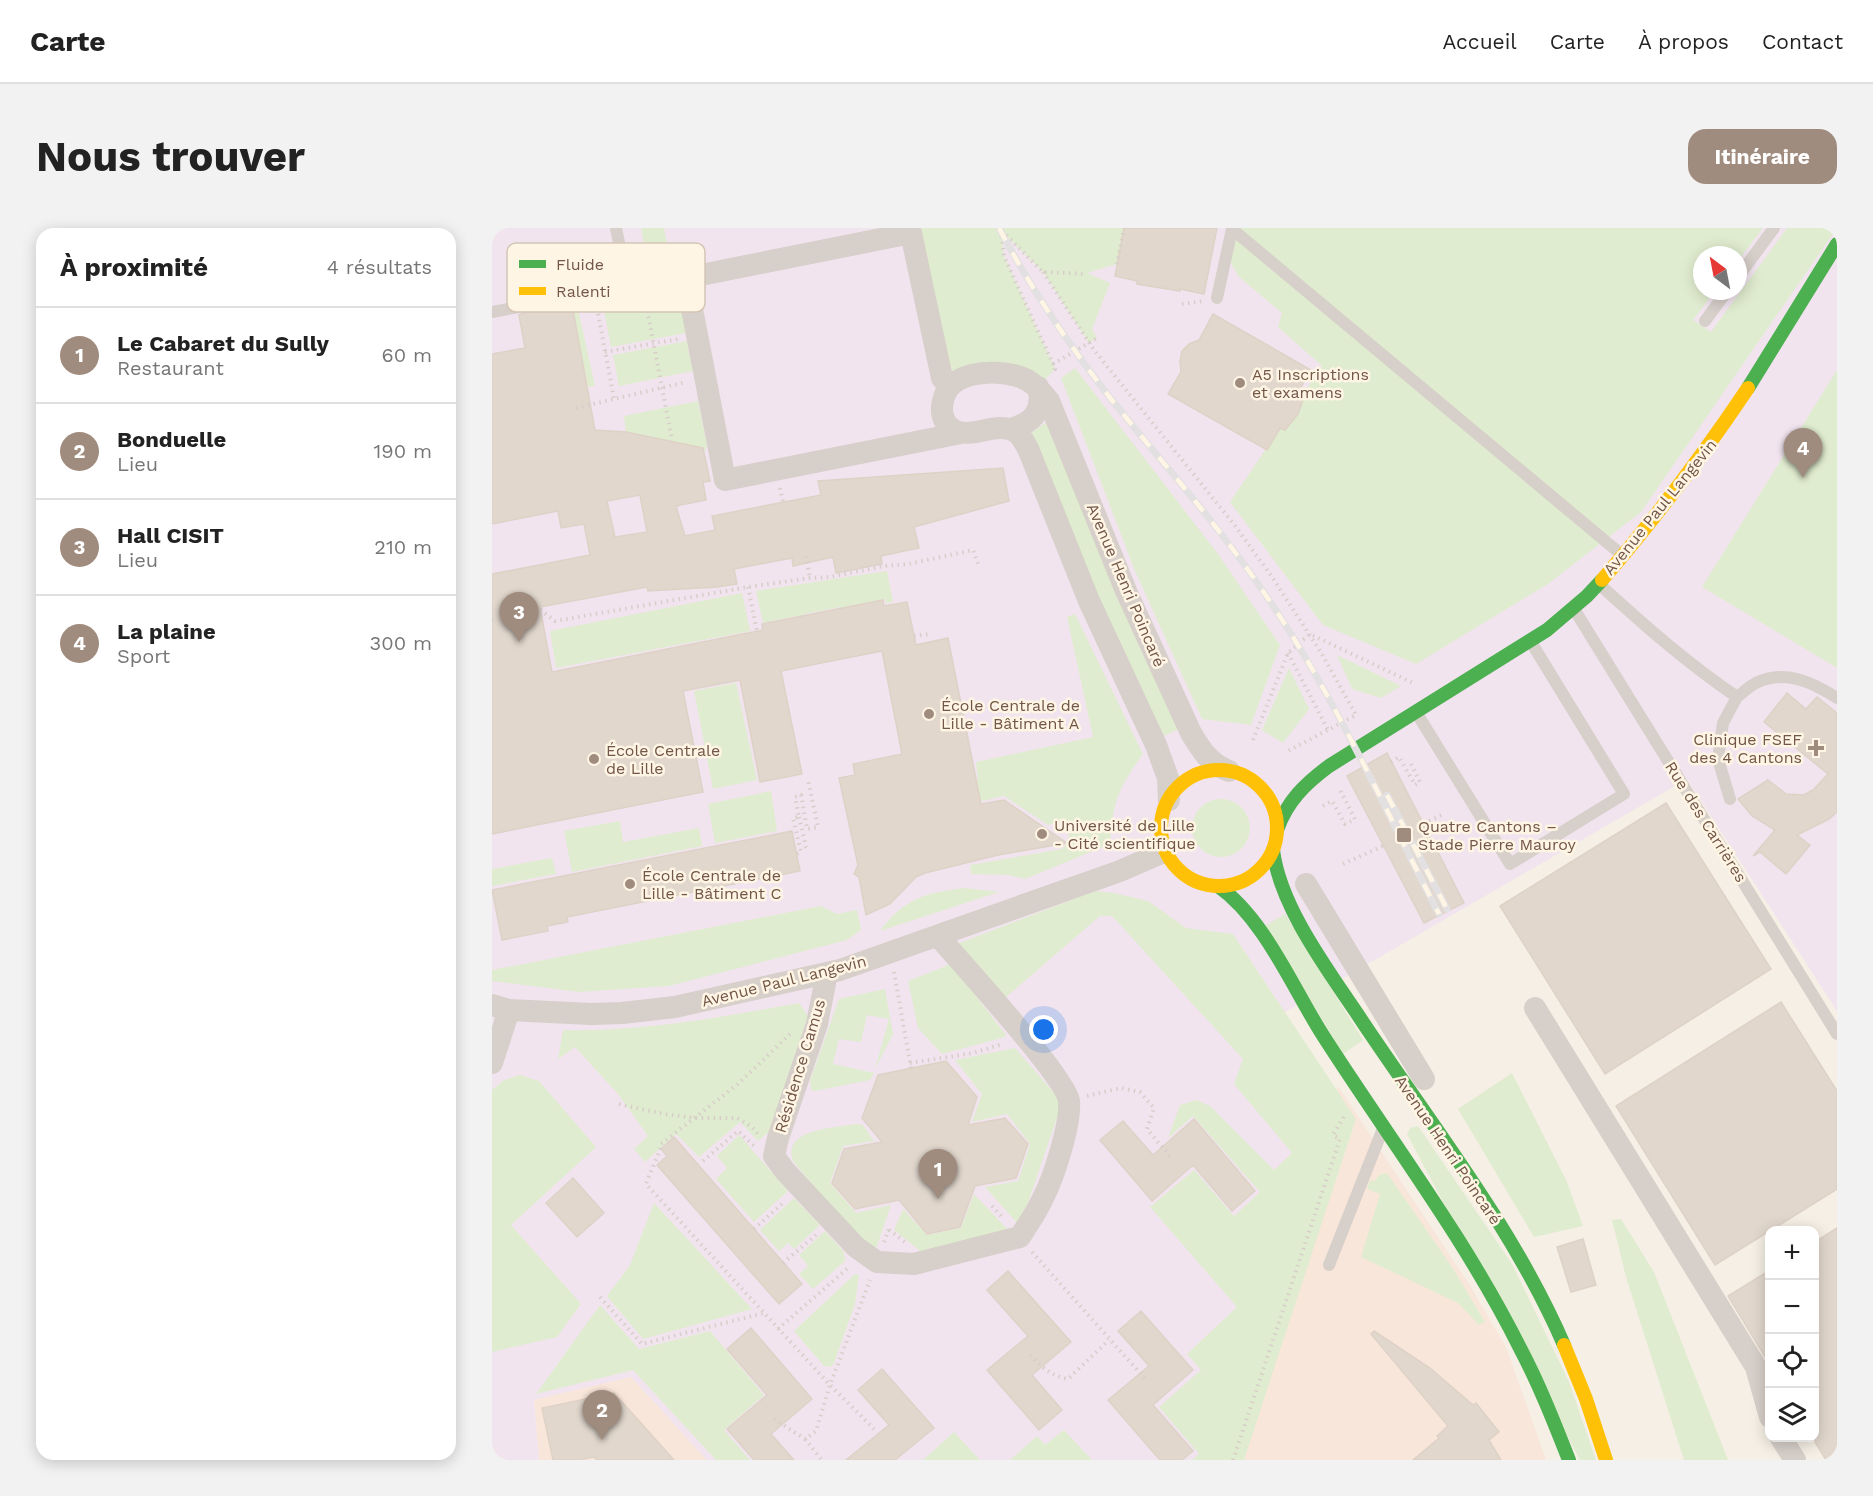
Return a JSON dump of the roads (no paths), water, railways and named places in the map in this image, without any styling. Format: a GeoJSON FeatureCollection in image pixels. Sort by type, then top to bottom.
{"type":"FeatureCollection","features":[{"type":"Feature","properties":{"kind":"street"},"geometry":{"type":"LineString","coordinates":[[705,274],[911,233],[942,378],[945,382],[954,382],[970,376],[1001,374],[1017,376],[1038,387],[1040,400],[1035,415],[1027,422],[1010,429]]}},
{"type":"Feature","properties":{"kind":"street","name":"Avenue Paul Langevin"},"geometry":{"type":"LineString","coordinates":[[1277,830],[1288,803],[1308,782],[1329,766],[1530,641],[1574,609],[1599,583],[1666,504],[1718,434],[1764,364],[1837,244]]}},
{"type":"Feature","properties":{"kind":"street"},"geometry":{"type":"LineString","coordinates":[[692,312],[725,480],[962,433],[970,434],[998,428],[1010,429],[1017,433],[1029,451],[1089,601],[1156,744],[1168,778],[1169,800],[1161,825],[1166,850],[1173,862],[1187,876],[1205,884],[1218,886],[1232,884],[1251,876],[1266,862],[1273,850],[1277,830],[1276,816],[1272,803],[1254,782],[1229,771],[1216,770],[1197,774],[1181,785],[1169,800]]}},
{"type":"Feature","properties":{"kind":"street"},"geometry":{"type":"LineString","coordinates":[[954,382],[944,395],[942,415],[947,424],[962,433]]}},
{"type":"Feature","properties":{"kind":"street","name":"Avenue Henri Poincaré"},"geometry":{"type":"LineString","coordinates":[[1038,387],[1056,413],[1126,591],[1191,733],[1205,755],[1221,768],[1229,771]]}},
{"type":"Feature","properties":{"kind":"street","name":"Avenue Paul Langevin"},"geometry":{"type":"LineString","coordinates":[[1254,782],[1285,783],[1329,766]]}},
{"type":"Feature","properties":{"kind":"street","name":"Avenue Paul Langevin"},"geometry":{"type":"LineString","coordinates":[[500,1008],[591,1014],[664,1008],[827,973],[890,953],[1120,871],[1166,850]]}},
{"type":"Feature","properties":{"kind":"street","name":"Avenue Henri Poincaré"},"geometry":{"type":"LineString","coordinates":[[1273,850],[1275,875],[1290,906],[1356,1014],[1501,1227],[1530,1277],[1572,1362],[1606,1460]]}},
{"type":"Feature","properties":{"kind":"street","name":"Avenue Henri Poincaré"},"geometry":{"type":"LineString","coordinates":[[1306,884],[1424,1079]]}},
{"type":"Feature","properties":{"kind":"street"},"geometry":{"type":"LineString","coordinates":[[1218,886],[1238,900],[1252,918],[1322,1035],[1485,1284],[1536,1381],[1569,1460]]}},
{"type":"Feature","properties":{"kind":"street","name":"Résidence Camus"},"geometry":{"type":"LineString","coordinates":[[827,973],[819,1014],[772,1141],[774,1156],[856,1247],[871,1258],[914,1264],[1020,1237],[1044,1197],[1067,1124],[1069,1099],[1061,1083],[1025,1038],[938,936]]}},
{"type":"Feature","properties":{"kind":"street"},"geometry":{"type":"LineString","coordinates":[[492,1063],[500,1008]]}},
{"type":"Feature","properties":{"kind":"street"},"geometry":{"type":"LineString","coordinates":[[1535,1008],[1756,1367],[1765,1399]]}},
{"type":"Feature","properties":{"kind":"street"},"geometry":{"type":"LineString","coordinates":[[1784,1442],[1795,1460]]}},
{"type":"Feature","properties":{"kind":"lane"},"geometry":{"type":"LineString","coordinates":[[616,228],[619,243]]}},
{"type":"Feature","properties":{"kind":"lane"},"geometry":{"type":"LineString","coordinates":[[1747,265],[1774,228]]}},
{"type":"Feature","properties":{"kind":"lane"},"geometry":{"type":"LineString","coordinates":[[1216,298],[1232,230],[1623,556]]}},
{"type":"Feature","properties":{"kind":"lane"},"geometry":{"type":"LineString","coordinates":[[1705,321],[1720,300]]}},
{"type":"Feature","properties":{"kind":"lane"},"geometry":{"type":"LineString","coordinates":[[492,312],[507,309]]}},
{"type":"Feature","properties":{"kind":"lane"},"geometry":{"type":"LineString","coordinates":[[1599,583],[1641,623],[1695,668],[1737,697]]}},
{"type":"Feature","properties":{"kind":"lane","name":"Rue des Carrières"},"geometry":{"type":"LineString","coordinates":[[1574,609],[1837,1034]]}},
{"type":"Feature","properties":{"kind":"lane"},"geometry":{"type":"LineString","coordinates":[[1416,712],[1510,864],[1624,794],[1530,641]]}},
{"type":"Feature","properties":{"kind":"lane"},"geometry":{"type":"LineString","coordinates":[[1730,799],[1718,759],[1723,723],[1737,697],[1756,683],[1780,676],[1806,680],[1837,698]]}},
{"type":"Feature","properties":{"kind":"lane"},"geometry":{"type":"LineString","coordinates":[[1329,1265],[1383,1127]]}},
{"type":"Feature","properties":{"kind":"railway"},"geometry":{"type":"LineString","coordinates":[[999,228],[1037,295],[1080,358],[1223,536],[1284,623],[1332,704],[1439,914]]}},
{"type":"Feature","properties":{"kind":"railway"},"geometry":{"type":"LineString","coordinates":[[1387,795],[1447,909]]}},
{"type":"Feature","properties":{"kind":"place","name":"A5 Inscriptions et examens"},"geometry":{"type":"Point","coordinates":[1240,383]}},
{"type":"Feature","properties":{"kind":"place","name":"La plaine"},"geometry":{"type":"Point","coordinates":[1803,478]}},
{"type":"Feature","properties":{"kind":"place","name":"Hall CISIT"},"geometry":{"type":"Point","coordinates":[519,642]}},
{"type":"Feature","properties":{"kind":"place","name":"École Centrale de Lille - Bâtiment A"},"geometry":{"type":"Point","coordinates":[929,714]}},
{"type":"Feature","properties":{"kind":"place","name":"Clinique FSEF des 4 Cantons"},"geometry":{"type":"Point","coordinates":[1816,748]}},
{"type":"Feature","properties":{"kind":"place","name":"École Centrale de Lille"},"geometry":{"type":"Point","coordinates":[594,759]}},
{"type":"Feature","properties":{"kind":"place","name":"Université de Lille ‐ Cité scientifique"},"geometry":{"type":"Point","coordinates":[1042,834]}},
{"type":"Feature","properties":{"kind":"place","name":"Quatre Cantons – Stade Pierre Mauroy"},"geometry":{"type":"Point","coordinates":[1404,835]}},
{"type":"Feature","properties":{"kind":"place","name":"École Centrale de Lille - Bâtiment C"},"geometry":{"type":"Point","coordinates":[630,884]}},
{"type":"Feature","properties":{"kind":"place","name":"Le Cabaret du Sully"},"geometry":{"type":"Point","coordinates":[938,1199]}},
{"type":"Feature","properties":{"kind":"place","name":"Bonduelle"},"geometry":{"type":"Point","coordinates":[602,1440]}}]}
